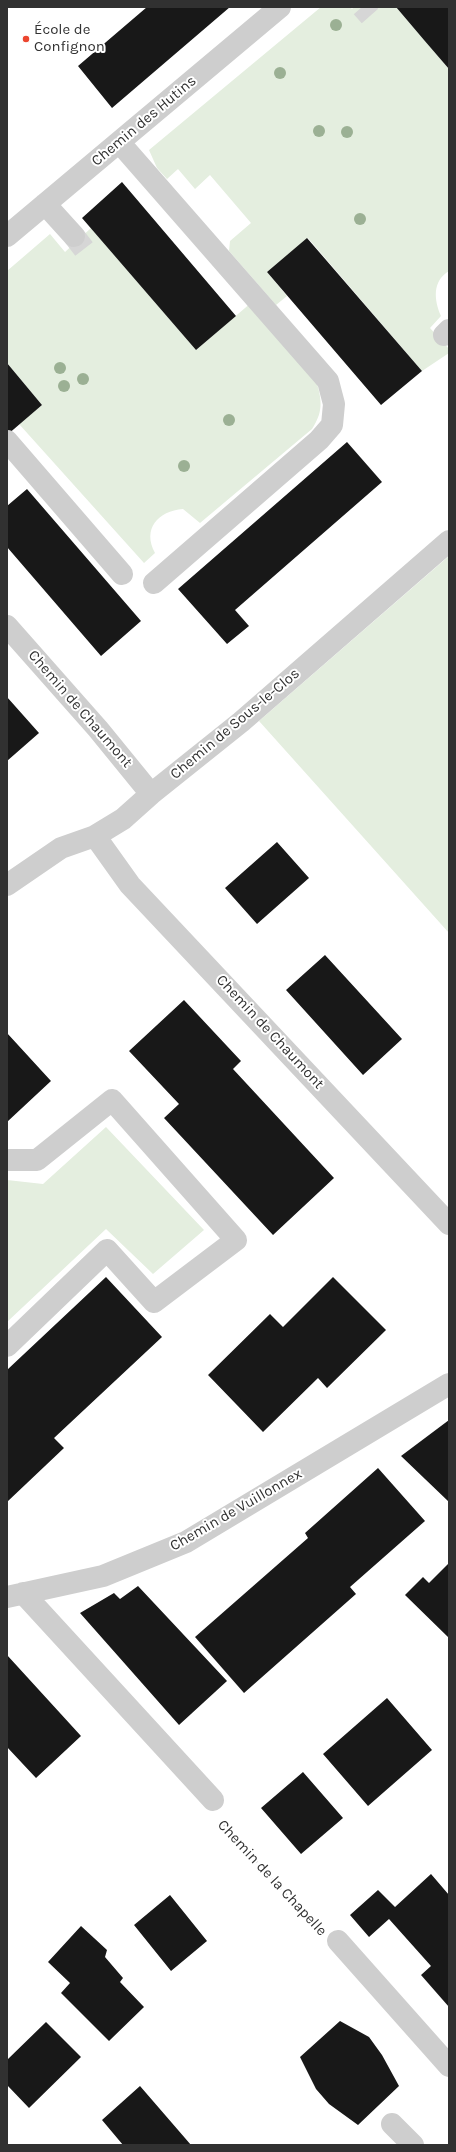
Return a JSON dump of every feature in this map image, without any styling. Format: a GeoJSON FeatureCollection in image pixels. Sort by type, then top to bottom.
{"type":"FeatureCollection","features":[{"type":"Feature","properties":{"kind":"street","name":"Chemin des Hutins"},"geometry":{"type":"LineString","coordinates":[[7,236],[280,7]]}},
{"type":"Feature","properties":{"kind":"street"},"geometry":{"type":"LineString","coordinates":[[119,142],[328,381],[334,404],[332,425],[319,440],[154,583]]}},
{"type":"Feature","properties":{"kind":"street"},"geometry":{"type":"LineString","coordinates":[[45,204],[74,236]]}},
{"type":"Feature","properties":{"kind":"street"},"geometry":{"type":"LineString","coordinates":[[7,441],[122,574]]}},
{"type":"Feature","properties":{"kind":"street","name":"Chemin de Sous-le-Clos"},"geometry":{"type":"LineString","coordinates":[[7,885],[62,848],[95,836],[123,819],[151,794],[241,722],[449,541]]}},
{"type":"Feature","properties":{"kind":"street","name":"Chemin de Chaumont"},"geometry":{"type":"LineString","coordinates":[[7,626],[98,729],[151,794]]}},
{"type":"Feature","properties":{"kind":"street","name":"Chemin de Chaumont"},"geometry":{"type":"LineString","coordinates":[[95,836],[130,885],[449,1224]]}},
{"type":"Feature","properties":{"kind":"street"},"geometry":{"type":"LineString","coordinates":[[7,1160],[37,1160],[112,1100],[236,1240],[154,1302],[107,1250],[7,1346]]}},
{"type":"Feature","properties":{"kind":"street","name":"Chemin de Vuillonnex"},"geometry":{"type":"LineString","coordinates":[[15,1595],[103,1576],[186,1542],[449,1384]]}},
{"type":"Feature","properties":{"kind":"street","name":"Chemin de la Chapelle"},"geometry":{"type":"LineString","coordinates":[[15,1595],[213,1800]]}},
{"type":"Feature","properties":{"kind":"street","name":"Chemin de la Chapelle"},"geometry":{"type":"LineString","coordinates":[[338,1941],[449,2066]]}},
{"type":"Feature","properties":{"kind":"street"},"geometry":{"type":"LineString","coordinates":[[392,2124],[413,2145]]}},
{"type":"Feature","properties":{"kind":"path","name":"Chemin de la Chapelle"},"geometry":{"type":"LineString","coordinates":[[213,1800],[214,1815],[325,1938],[338,1941]]}},
{"type":"Feature","properties":{"kind":"green space"},"geometry":{"type":"Polygon","coordinates":[[[321,7],[350,7],[352,9],[354,7],[396,7],[449,69],[449,271],[443,275],[437,285],[436,297],[441,316],[430,328],[449,349],[449,353],[422,371],[308,238],[267,272],[287,296],[276,305],[229,251],[230,241],[251,223],[210,175],[195,189],[178,169],[167,179],[157,168],[149,150],[321,7]]]}},
{"type":"Feature","properties":{"kind":"green space"},"geometry":{"type":"Polygon","coordinates":[[[91,228],[196,350],[252,302],[317,383],[321,401],[320,412],[312,429],[200,523],[183,509],[174,510],[160,517],[155,523],[150,536],[151,544],[155,553],[144,563],[19,424],[42,405],[7,363],[7,271],[50,234],[65,252],[91,228]]]}},
{"type":"Feature","properties":{"kind":"green space"},"geometry":{"type":"Polygon","coordinates":[[[449,556],[449,933],[259,721],[449,556]]]}},
{"type":"Feature","properties":{"kind":"green space"},"geometry":{"type":"Polygon","coordinates":[[[106,1127],[204,1230],[153,1274],[106,1229],[7,1322],[7,1180],[43,1184],[106,1127]]]}},
{"type":"Feature","properties":{"kind":"building"},"geometry":{"type":"Polygon","coordinates":[[[147,7],[230,7],[112,108],[78,66],[147,7]]]}},
{"type":"Feature","properties":{"kind":"building"},"geometry":{"type":"Polygon","coordinates":[[[396,7],[449,7],[449,69],[424,40],[396,7]]]}},
{"type":"Feature","properties":{"kind":"building"},"geometry":{"type":"Polygon","coordinates":[[[122,182],[236,316],[196,350],[82,218],[122,182]]]}},
{"type":"Feature","properties":{"kind":"building"},"geometry":{"type":"Polygon","coordinates":[[[307,238],[422,371],[381,405],[267,272],[307,238]]]}},
{"type":"Feature","properties":{"kind":"building"},"geometry":{"type":"Polygon","coordinates":[[[7,363],[42,405],[7,435],[7,363]]]}},
{"type":"Feature","properties":{"kind":"building"},"geometry":{"type":"Polygon","coordinates":[[[347,442],[382,482],[235,610],[249,626],[227,644],[178,589],[347,442]]]}},
{"type":"Feature","properties":{"kind":"building"},"geometry":{"type":"Polygon","coordinates":[[[27,489],[141,621],[101,656],[7,547],[7,506],[27,489]]]}},
{"type":"Feature","properties":{"kind":"building"},"geometry":{"type":"Polygon","coordinates":[[[7,697],[39,733],[7,761],[7,697]]]}},
{"type":"Feature","properties":{"kind":"building"},"geometry":{"type":"Polygon","coordinates":[[[277,842],[309,878],[257,924],[225,888],[277,842]]]}},
{"type":"Feature","properties":{"kind":"building"},"geometry":{"type":"Polygon","coordinates":[[[325,955],[402,1039],[363,1075],[286,990],[325,955]]]}},
{"type":"Feature","properties":{"kind":"building"},"geometry":{"type":"Polygon","coordinates":[[[184,1000],[241,1061],[233,1069],[334,1178],[273,1235],[164,1118],[179,1104],[129,1051],[184,1000]]]}},
{"type":"Feature","properties":{"kind":"building"},"geometry":{"type":"Polygon","coordinates":[[[7,1033],[51,1081],[7,1122],[7,1033]]]}},
{"type":"Feature","properties":{"kind":"building"},"geometry":{"type":"Polygon","coordinates":[[[106,1277],[162,1337],[54,1438],[64,1448],[7,1502],[7,1370],[106,1277]]]}},
{"type":"Feature","properties":{"kind":"building"},"geometry":{"type":"Polygon","coordinates":[[[333,1277],[386,1330],[327,1388],[318,1378],[263,1432],[208,1375],[270,1314],[283,1327],[333,1277]]]}},
{"type":"Feature","properties":{"kind":"building"},"geometry":{"type":"Polygon","coordinates":[[[449,1420],[449,1502],[401,1456],[449,1420]]]}},
{"type":"Feature","properties":{"kind":"building"},"geometry":{"type":"Polygon","coordinates":[[[378,1468],[425,1521],[350,1587],[356,1594],[244,1693],[195,1637],[308,1538],[305,1533],[378,1468]]]}},
{"type":"Feature","properties":{"kind":"building"},"geometry":{"type":"Polygon","coordinates":[[[449,1563],[449,1638],[405,1595],[423,1577],[429,1583],[449,1563]]]}},
{"type":"Feature","properties":{"kind":"building"},"geometry":{"type":"Polygon","coordinates":[[[138,1586],[227,1681],[179,1725],[80,1613],[114,1593],[120,1599],[138,1586]]]}},
{"type":"Feature","properties":{"kind":"building"},"geometry":{"type":"Polygon","coordinates":[[[7,1655],[81,1736],[36,1778],[7,1747],[7,1655]]]}},
{"type":"Feature","properties":{"kind":"building"},"geometry":{"type":"Polygon","coordinates":[[[387,1698],[432,1750],[368,1806],[323,1754],[387,1698]]]}},
{"type":"Feature","properties":{"kind":"building"},"geometry":{"type":"Polygon","coordinates":[[[303,1772],[343,1818],[301,1854],[261,1808],[303,1772]]]}},
{"type":"Feature","properties":{"kind":"building"},"geometry":{"type":"Polygon","coordinates":[[[431,1874],[449,1895],[449,2007],[421,1975],[431,1966],[389,1919],[369,1937],[350,1915],[378,1890],[395,1907],[431,1874]]]}},
{"type":"Feature","properties":{"kind":"building"},"geometry":{"type":"Polygon","coordinates":[[[170,1895],[207,1941],[171,1971],[134,1925],[170,1895]]]}},
{"type":"Feature","properties":{"kind":"building"},"geometry":{"type":"Polygon","coordinates":[[[81,1926],[107,1950],[105,1957],[123,1978],[120,1982],[144,2007],[109,2041],[61,1993],[70,1983],[48,1962],[81,1926]]]}},
{"type":"Feature","properties":{"kind":"building"},"geometry":{"type":"Polygon","coordinates":[[[340,2021],[369,2037],[382,2055],[399,2086],[358,2125],[329,2104],[316,2089],[300,2057],[340,2021]]]}},
{"type":"Feature","properties":{"kind":"building"},"geometry":{"type":"Polygon","coordinates":[[[46,2022],[81,2057],[29,2108],[7,2085],[7,2060],[46,2022]]]}},
{"type":"Feature","properties":{"kind":"building"},"geometry":{"type":"Polygon","coordinates":[[[140,2086],[191,2145],[123,2145],[102,2120],[140,2086]]]}},
{"type":"Feature","properties":{"kind":"tunnel"},"geometry":{"type":"LineString","coordinates":[[362,7],[370,16]]}},
{"type":"Feature","properties":{"kind":"tunnel"},"geometry":{"type":"LineString","coordinates":[[74,236],[84,249]]}},
{"type":"Feature","properties":{"kind":"place","name":"École de Confignon"},"geometry":{"type":"Point","coordinates":[26,39]}}]}
